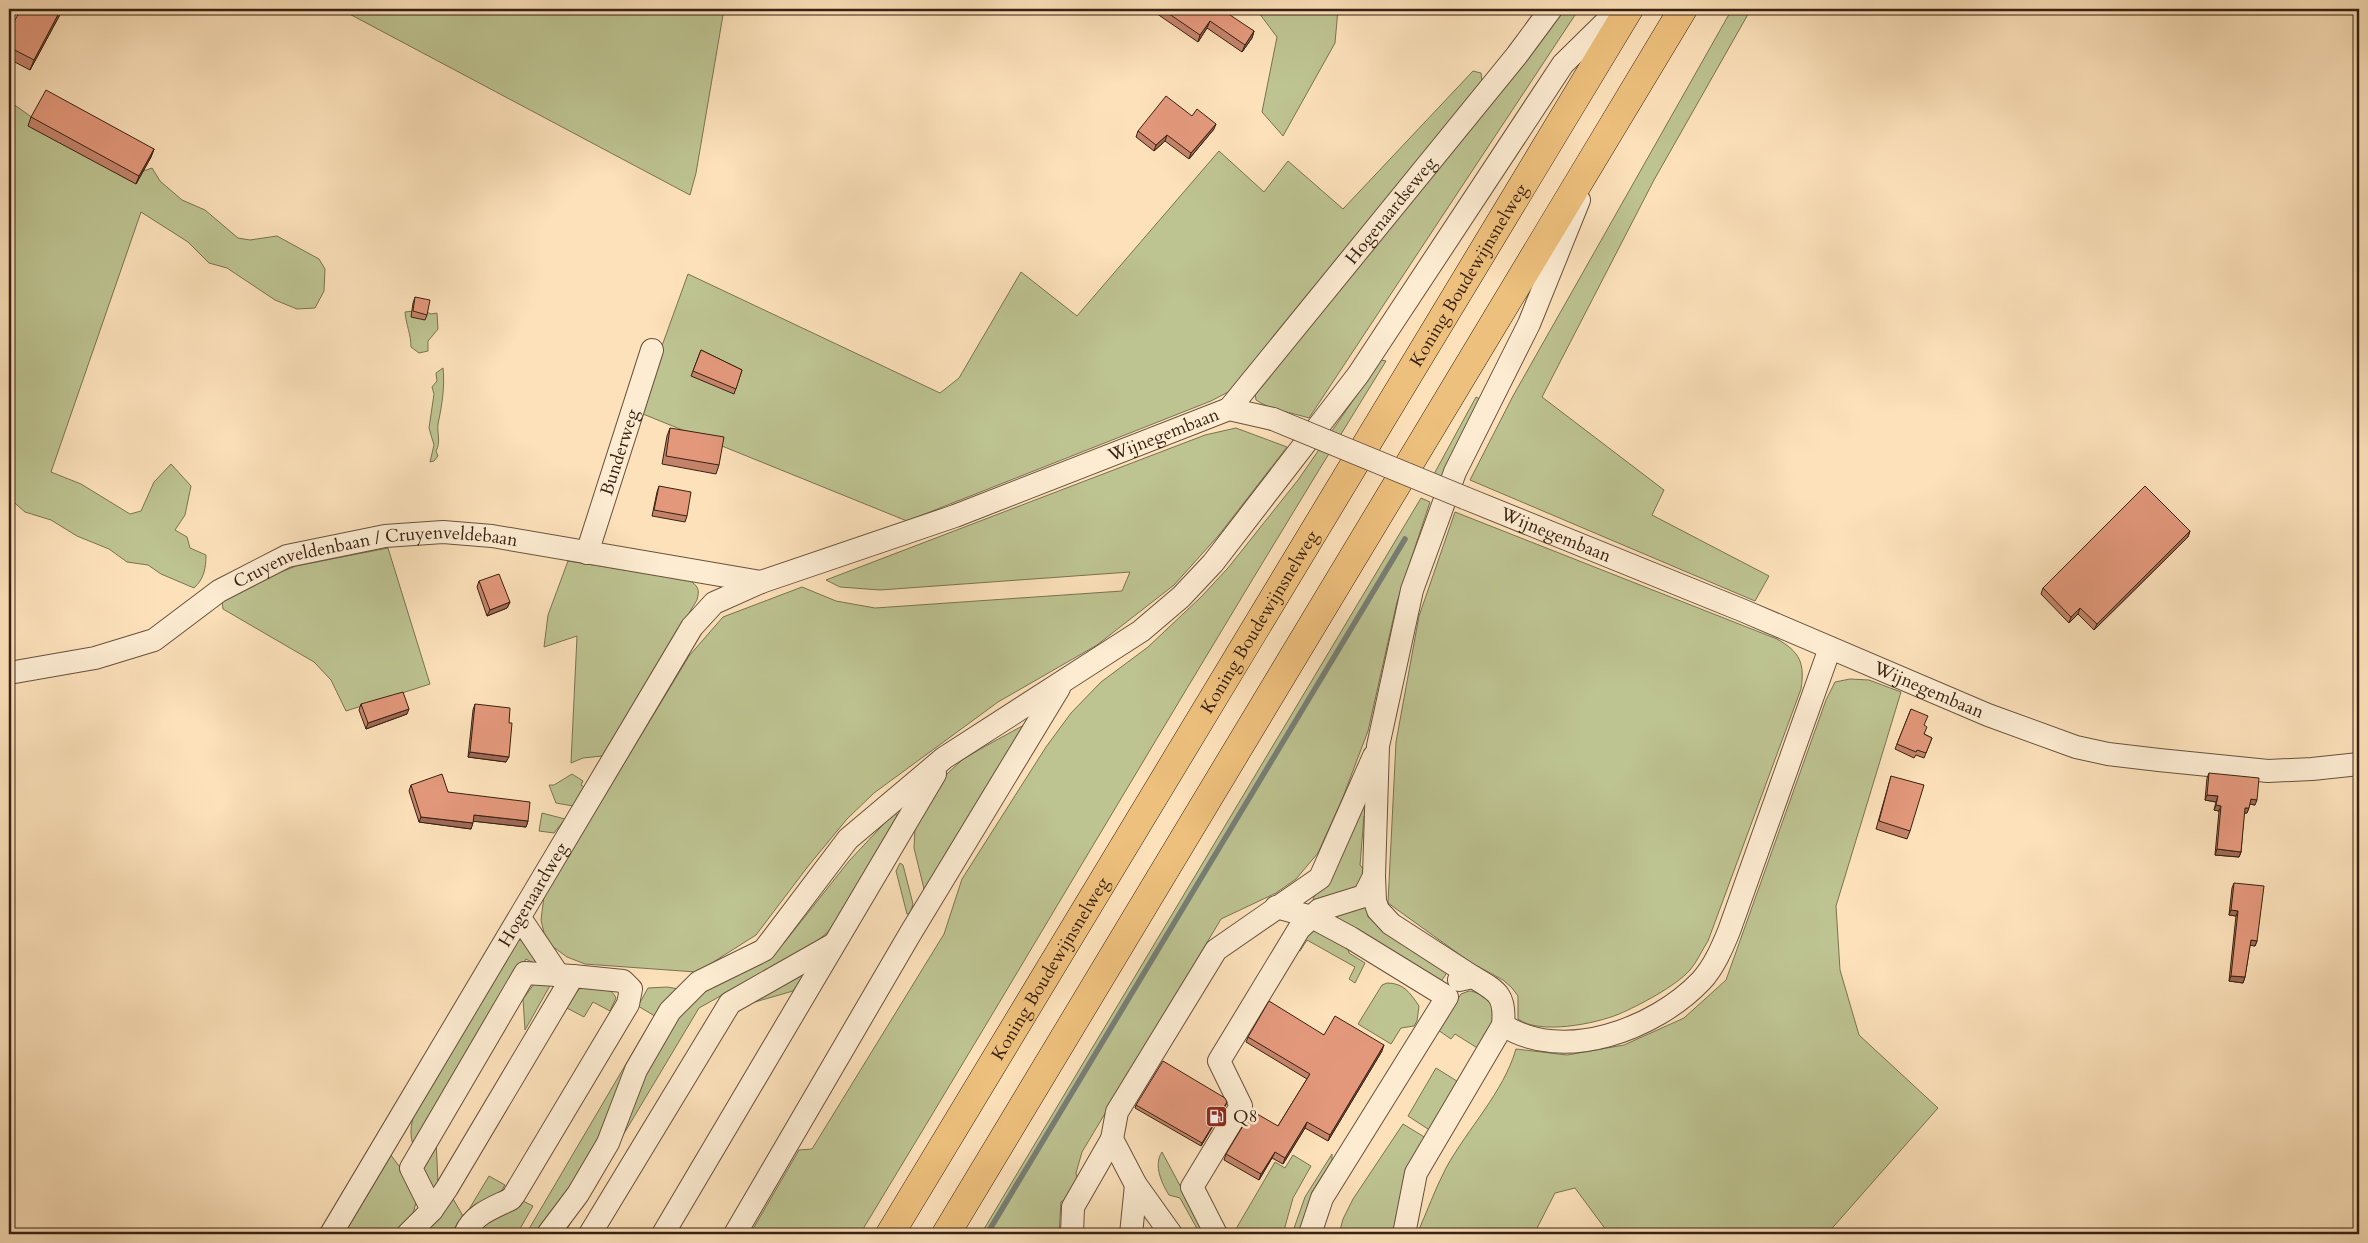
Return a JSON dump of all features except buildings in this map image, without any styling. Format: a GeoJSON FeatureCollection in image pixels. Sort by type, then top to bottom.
{"type":"FeatureCollection","features":[{"type":"Feature","properties":{"kind":"highway","name":"Koning Boudewijnsnelweg"},"geometry":{"type":"LineString","coordinates":[[890,1234],[1629,9]]}},
{"type":"Feature","properties":{"kind":"highway"},"geometry":{"type":"LineString","coordinates":[[946,1234],[1683,9]]}},
{"type":"Feature","properties":{"kind":"street","name":"Hogenaardseweg"},"geometry":{"type":"LineString","coordinates":[[1229,409],[1517,55],[1551,9]]}},
{"type":"Feature","properties":{"kind":"street"},"geometry":{"type":"LineString","coordinates":[[548,1234],[578,1194],[608,1143],[636,1070],[670,1011],[699,982],[764,950],[848,839],[944,758],[1061,685],[1141,631],[1182,597],[1214,563],[1358,375],[1562,64],[1619,9]]}},
{"type":"Feature","properties":{"kind":"street"},"geometry":{"type":"LineString","coordinates":[[1404,1234],[1416,1173],[1503,1025],[1504,1006],[1496,990],[1473,977],[1383,917],[1375,901],[1378,746],[1412,590],[1455,472],[1529,324],[1600,148]]}},
{"type":"Feature","properties":{"kind":"street","name":"Bunderweg"},"geometry":{"type":"LineString","coordinates":[[587,553],[652,350]]}},
{"type":"Feature","properties":{"kind":"street","name":"Wijnegembaan"},"geometry":{"type":"LineString","coordinates":[[762,582],[955,516],[1229,409],[1273,419],[1830,648],[1988,716],[2076,746],[2108,754],[2268,771],[2359,764]]}},
{"type":"Feature","properties":{"kind":"street","name":"Cruyenveldenbaan / Cruyenveldebaan"},"geometry":{"type":"LineString","coordinates":[[9,673],[95,658],[154,640],[219,590],[287,556],[385,536],[443,532],[492,536],[762,582]]}},
{"type":"Feature","properties":{"kind":"street","name":"Hogenaardweg"},"geometry":{"type":"LineString","coordinates":[[331,1234],[692,627],[714,603],[762,582]]}},
{"type":"Feature","properties":{"kind":"street"},"geometry":{"type":"LineString","coordinates":[[1503,1025],[1518,1035],[1558,1043],[1594,1038],[1627,1029],[1673,1005],[1702,980],[1718,958],[1729,931],[1830,648]]}},
{"type":"Feature","properties":{"kind":"street"},"geometry":{"type":"LineString","coordinates":[[735,1234],[910,934],[1061,685]]}},
{"type":"Feature","properties":{"kind":"street"},"geometry":{"type":"LineString","coordinates":[[1072,1234],[1073,1207],[1112,1139],[1118,1112],[1216,950],[1320,878],[1378,746]]}},
{"type":"Feature","properties":{"kind":"street"},"geometry":{"type":"LineString","coordinates":[[663,1234],[944,758]]}},
{"type":"Feature","properties":{"kind":"street"},"geometry":{"type":"LineString","coordinates":[[1216,1234],[1192,1187],[1241,1106],[1219,1061],[1283,952],[1299,929],[1325,907],[1364,896],[1374,876]]}},
{"type":"Feature","properties":{"kind":"street"},"geometry":{"type":"LineString","coordinates":[[1276,907],[1312,917],[1351,938],[1447,997]]}},
{"type":"Feature","properties":{"kind":"street"},"geometry":{"type":"LineString","coordinates":[[520,918],[566,976]]}},
{"type":"Feature","properties":{"kind":"street"},"geometry":{"type":"LineString","coordinates":[[590,1234],[730,1003],[835,944]]}},
{"type":"Feature","properties":{"kind":"street"},"geometry":{"type":"LineString","coordinates":[[411,1168],[525,973],[623,981],[631,989],[628,1004],[511,1199],[476,1217],[470,1222],[465,1234]]}},
{"type":"Feature","properties":{"kind":"street"},"geometry":{"type":"LineString","coordinates":[[408,1234],[432,1210],[566,976]]}},
{"type":"Feature","properties":{"kind":"street"},"geometry":{"type":"LineString","coordinates":[[1310,1234],[1322,1198],[1447,997],[1458,981],[1473,977]]}},
{"type":"Feature","properties":{"kind":"street"},"geometry":{"type":"LineString","coordinates":[[1112,1139],[1136,1185],[1171,1234]]}},
{"type":"Feature","properties":{"kind":"street"},"geometry":{"type":"LineString","coordinates":[[387,1140],[411,1168],[432,1210]]}},
{"type":"Feature","properties":{"kind":"street"},"geometry":{"type":"LineString","coordinates":[[1131,1234],[1136,1185]]}},
{"type":"Feature","properties":{"kind":"green space"},"geometry":{"type":"Polygon","coordinates":[[[340,9],[724,9],[696,173],[690,195],[340,9]]]}},
{"type":"Feature","properties":{"kind":"green space"},"geometry":{"type":"Polygon","coordinates":[[[1256,9],[1338,9],[1335,43],[1283,136],[1262,112],[1277,37],[1256,9]]]}},
{"type":"Feature","properties":{"kind":"green space"},"geometry":{"type":"Polygon","coordinates":[[[1560,9],[1579,9],[1309,418],[1274,408],[1256,400],[1255,392],[1560,9]]]}},
{"type":"Feature","properties":{"kind":"green space"},"geometry":{"type":"Polygon","coordinates":[[[1732,9],[1751,9],[1654,180],[1542,397],[1664,490],[1652,515],[1769,576],[1755,601],[1470,480],[1513,396],[1732,9]]]}},
{"type":"Feature","properties":{"kind":"green space"},"geometry":{"type":"Polygon","coordinates":[[[1473,71],[1481,73],[1482,81],[1230,391],[1211,401],[907,521],[638,412],[688,274],[940,393],[959,378],[1021,272],[1077,316],[1219,151],[1264,192],[1288,161],[1343,209],[1473,71]]]}},
{"type":"Feature","properties":{"kind":"green space"},"geometry":{"type":"Polygon","coordinates":[[[9,101],[40,123],[132,175],[152,168],[160,181],[182,200],[205,210],[238,238],[250,240],[277,236],[319,259],[325,269],[324,291],[315,308],[297,309],[275,300],[227,268],[209,263],[188,242],[141,212],[51,472],[81,484],[130,514],[141,511],[154,482],[171,464],[191,486],[185,515],[175,530],[187,537],[190,548],[206,555],[204,573],[194,588],[161,574],[148,565],[127,562],[109,549],[77,536],[51,520],[25,512],[9,498],[9,101]]]}},
{"type":"Feature","properties":{"kind":"green space"},"geometry":{"type":"Polygon","coordinates":[[[422,310],[431,314],[437,313],[438,329],[428,341],[428,351],[419,353],[411,347],[405,312],[422,310]]]}},
{"type":"Feature","properties":{"kind":"green space"},"geometry":{"type":"Polygon","coordinates":[[[1381,360],[1386,361],[860,1234],[750,1234],[799,1150],[812,1149],[944,934],[962,879],[1046,747],[1071,713],[1101,682],[1148,647],[1201,597],[1228,568],[1298,480],[1381,360]]]}},
{"type":"Feature","properties":{"kind":"green space"},"geometry":{"type":"Polygon","coordinates":[[[443,368],[442,403],[436,451],[438,456],[434,461],[430,462],[434,445],[429,428],[434,394],[432,387],[437,381],[436,373],[443,368]]]}},
{"type":"Feature","properties":{"kind":"green space"},"geometry":{"type":"Polygon","coordinates":[[[1476,397],[1480,399],[1442,478],[1434,474],[1476,397]]]}},
{"type":"Feature","properties":{"kind":"green space"},"geometry":{"type":"Polygon","coordinates":[[[1236,428],[1287,447],[1219,535],[1174,585],[1097,645],[998,702],[874,793],[847,819],[809,865],[756,935],[696,972],[585,964],[567,957],[552,946],[544,933],[541,920],[544,896],[689,656],[723,617],[802,587],[836,601],[875,608],[1122,591],[1130,572],[880,590],[840,587],[826,580],[1205,435],[1236,428]]]}},
{"type":"Feature","properties":{"kind":"green space"},"geometry":{"type":"Polygon","coordinates":[[[1421,498],[1430,502],[1397,602],[1368,731],[1343,797],[1318,853],[1296,879],[1276,893],[1221,919],[1082,1152],[1076,1173],[1079,1185],[1077,1190],[1061,1202],[1059,1234],[981,1234],[1421,498]]]}},
{"type":"Feature","properties":{"kind":"green space"},"geometry":{"type":"Polygon","coordinates":[[[1455,512],[1777,639],[1796,654],[1801,665],[1801,689],[1708,941],[1693,967],[1684,976],[1646,1001],[1609,1018],[1567,1026],[1553,1027],[1527,1024],[1518,1019],[1518,996],[1503,980],[1470,962],[1388,903],[1396,742],[1419,616],[1455,512]]]}},
{"type":"Feature","properties":{"kind":"green space"},"geometry":{"type":"Polygon","coordinates":[[[388,548],[430,684],[346,711],[331,680],[314,662],[223,609],[222,601],[248,585],[296,566],[388,548]]]}},
{"type":"Feature","properties":{"kind":"green space"},"geometry":{"type":"Polygon","coordinates":[[[568,561],[689,580],[698,590],[697,600],[602,756],[583,758],[571,763],[577,636],[544,647],[548,615],[568,561]]]}},
{"type":"Feature","properties":{"kind":"green space"},"geometry":{"type":"Polygon","coordinates":[[[1850,679],[1869,680],[1901,692],[1836,906],[1840,970],[1859,1035],[1938,1108],[1827,1234],[1609,1234],[1575,1188],[1555,1193],[1534,1234],[1417,1234],[1446,1168],[1503,1081],[1516,1049],[1567,1055],[1624,1045],[1684,1018],[1726,980],[1826,700],[1835,682],[1850,679]]]}},
{"type":"Feature","properties":{"kind":"green space"},"geometry":{"type":"Polygon","coordinates":[[[1024,725],[925,893],[914,848],[915,828],[947,774],[962,760],[1024,725]]]}},
{"type":"Feature","properties":{"kind":"green space"},"geometry":{"type":"Polygon","coordinates":[[[572,774],[583,781],[581,785],[585,788],[573,806],[556,803],[549,785],[554,785],[572,774]]]}},
{"type":"Feature","properties":{"kind":"green space"},"geometry":{"type":"Polygon","coordinates":[[[1367,792],[1370,811],[1364,816],[1360,865],[1366,872],[1358,890],[1316,900],[1313,899],[1367,792]]]}},
{"type":"Feature","properties":{"kind":"green space"},"geometry":{"type":"Polygon","coordinates":[[[895,812],[897,816],[829,931],[815,943],[699,1008],[564,1234],[558,1234],[674,1021],[696,999],[714,985],[770,954],[784,943],[849,861],[895,812]]]}},
{"type":"Feature","properties":{"kind":"green space"},"geometry":{"type":"Polygon","coordinates":[[[542,813],[565,819],[554,833],[539,831],[542,813]]]}},
{"type":"Feature","properties":{"kind":"green space"},"geometry":{"type":"Polygon","coordinates":[[[900,863],[903,865],[913,904],[910,914],[907,914],[896,871],[900,863]]]}},
{"type":"Feature","properties":{"kind":"green space"},"geometry":{"type":"Polygon","coordinates":[[[1366,903],[1368,917],[1450,968],[1440,983],[1331,917],[1366,903]]]}},
{"type":"Feature","properties":{"kind":"green space"},"geometry":{"type":"Polygon","coordinates":[[[1310,928],[1347,940],[1349,953],[1365,963],[1355,983],[1349,979],[1355,967],[1307,940],[1300,951],[1297,949],[1310,928]]]}},
{"type":"Feature","properties":{"kind":"green space"},"geometry":{"type":"Polygon","coordinates":[[[526,939],[543,968],[526,959],[414,1147],[411,1130],[414,1113],[516,941],[526,939]]]}},
{"type":"Feature","properties":{"kind":"green space"},"geometry":{"type":"Polygon","coordinates":[[[808,970],[793,991],[748,1004],[808,970]]]}},
{"type":"Feature","properties":{"kind":"green space"},"geometry":{"type":"Polygon","coordinates":[[[552,982],[525,1030],[523,999],[534,984],[552,982]]]}},
{"type":"Feature","properties":{"kind":"green space"},"geometry":{"type":"Polygon","coordinates":[[[1393,983],[1402,987],[1419,1006],[1417,1021],[1414,1026],[1401,1028],[1391,1044],[1358,1024],[1382,985],[1393,983]]]}},
{"type":"Feature","properties":{"kind":"green space"},"geometry":{"type":"Polygon","coordinates":[[[588,987],[604,989],[614,994],[616,998],[610,1011],[593,1002],[584,1017],[565,1007],[579,989],[588,987]]]}},
{"type":"Feature","properties":{"kind":"green space"},"geometry":{"type":"Polygon","coordinates":[[[667,987],[679,989],[658,1018],[638,1006],[648,988],[667,987]]]}},
{"type":"Feature","properties":{"kind":"green space"},"geometry":{"type":"Polygon","coordinates":[[[1469,991],[1479,994],[1488,1000],[1492,1005],[1495,1015],[1492,1028],[1479,1049],[1455,1034],[1451,1039],[1438,1030],[1461,994],[1469,991]]]}},
{"type":"Feature","properties":{"kind":"green space"},"geometry":{"type":"Polygon","coordinates":[[[653,1018],[613,1108],[581,1172],[538,1234],[526,1234],[653,1018]]]}},
{"type":"Feature","properties":{"kind":"green space"},"geometry":{"type":"Polygon","coordinates":[[[1436,1068],[1460,1083],[1431,1131],[1408,1116],[1436,1068]]]}},
{"type":"Feature","properties":{"kind":"green space"},"geometry":{"type":"Polygon","coordinates":[[[1403,1124],[1426,1138],[1398,1234],[1339,1234],[1343,1219],[1353,1199],[1403,1124]]]}},
{"type":"Feature","properties":{"kind":"green space"},"geometry":{"type":"Polygon","coordinates":[[[436,1138],[438,1184],[434,1191],[420,1167],[436,1138]]]}},
{"type":"Feature","properties":{"kind":"green space"},"geometry":{"type":"Polygon","coordinates":[[[1162,1152],[1206,1234],[1200,1234],[1180,1198],[1169,1195],[1166,1191],[1158,1168],[1159,1157],[1162,1152]]]}},
{"type":"Feature","properties":{"kind":"green space"},"geometry":{"type":"Polygon","coordinates":[[[390,1154],[402,1170],[416,1202],[413,1214],[395,1234],[341,1234],[390,1154]]]}},
{"type":"Feature","properties":{"kind":"green space"},"geometry":{"type":"Polygon","coordinates":[[[1332,1154],[1332,1160],[1312,1192],[1299,1234],[1292,1234],[1305,1197],[1332,1154]]]}},
{"type":"Feature","properties":{"kind":"green space"},"geometry":{"type":"Polygon","coordinates":[[[1293,1155],[1311,1166],[1293,1198],[1283,1234],[1233,1234],[1275,1162],[1285,1168],[1293,1155]]]}},
{"type":"Feature","properties":{"kind":"green space"},"geometry":{"type":"Polygon","coordinates":[[[489,1176],[505,1185],[499,1195],[468,1211],[489,1176]]]}},
{"type":"Feature","properties":{"kind":"green space"},"geometry":{"type":"Polygon","coordinates":[[[452,1197],[463,1216],[456,1234],[417,1234],[452,1197]]]}},
{"type":"Feature","properties":{"kind":"green space"},"geometry":{"type":"Polygon","coordinates":[[[523,1201],[533,1206],[517,1234],[481,1234],[477,1226],[523,1201]]]}},
{"type":"Feature","properties":{"kind":"waterway"},"geometry":{"type":"LineString","coordinates":[[987,1234],[1405,539]]}},
{"type":"Feature","properties":{"kind":"place","name":"Q8"},"geometry":{"type":"Point","coordinates":[1217,1116]}}]}
